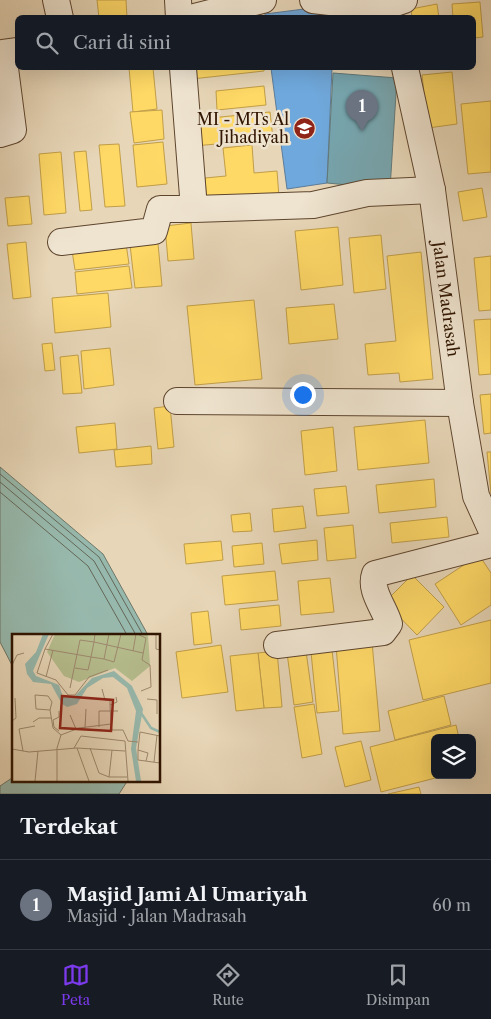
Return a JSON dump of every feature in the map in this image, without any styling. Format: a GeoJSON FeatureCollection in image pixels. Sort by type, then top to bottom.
{"type":"FeatureCollection","features":[{"type":"Feature","properties":{"kind":"street"},"geometry":{"type":"LineString","coordinates":[[56,0],[59,15]]}},
{"type":"Feature","properties":{"kind":"street"},"geometry":{"type":"LineString","coordinates":[[178,0],[179,15]]}},
{"type":"Feature","properties":{"kind":"street"},"geometry":{"type":"LineString","coordinates":[[202,15],[263,0]]}},
{"type":"Feature","properties":{"kind":"street"},"geometry":{"type":"LineString","coordinates":[[313,0],[390,8]]}},
{"type":"Feature","properties":{"kind":"street"},"geometry":{"type":"LineString","coordinates":[[0,134],[13,130],[3,53],[15,51]]}},
{"type":"Feature","properties":{"kind":"street"},"geometry":{"type":"LineString","coordinates":[[183,70],[194,209]]}},
{"type":"Feature","properties":{"kind":"street","name":"Jalan Madrasah"},"geometry":{"type":"LineString","coordinates":[[405,70],[432,190],[460,403],[476,496],[491,529]]}},
{"type":"Feature","properties":{"kind":"street"},"geometry":{"type":"LineString","coordinates":[[61,242],[154,231],[160,209],[313,205],[367,193],[432,190]]}},
{"type":"Feature","properties":{"kind":"street"},"geometry":{"type":"LineString","coordinates":[[178,401],[460,403]]}},
{"type":"Feature","properties":{"kind":"street"},"geometry":{"type":"LineString","coordinates":[[277,646],[383,632],[389,624],[374,589],[373,581],[375,574],[491,544]]}},
{"type":"Feature","properties":{"kind":"water"},"geometry":{"type":"Polygon","coordinates":[[[0,467],[103,554],[147,634],[12,634],[12,665],[0,642],[0,467]]]}},
{"type":"Feature","properties":{"kind":"water"},"geometry":{"type":"Polygon","coordinates":[[[12,778],[12,782],[127,782],[119,794],[0,794],[0,786],[12,778]]]}},
{"type":"Feature","properties":{"kind":"building: Hunian"},"geometry":{"type":"Polygon","coordinates":[[[97,0],[126,0],[127,15],[99,15],[97,0]]]}},
{"type":"Feature","properties":{"kind":"building: Hunian"},"geometry":{"type":"Polygon","coordinates":[[[480,2],[483,37],[476,38],[476,15],[453,15],[452,4],[480,2]]]}},
{"type":"Feature","properties":{"kind":"building: Hunian"},"geometry":{"type":"Polygon","coordinates":[[[437,4],[439,15],[412,15],[411,9],[437,4]]]}},
{"type":"Feature","properties":{"kind":"building: Hunian"},"geometry":{"type":"Polygon","coordinates":[[[129,70],[153,70],[157,109],[133,112],[129,70]]]}},
{"type":"Feature","properties":{"kind":"building: Hunian"},"geometry":{"type":"Polygon","coordinates":[[[191,70],[264,70],[264,71],[192,79],[191,70]]]}},
{"type":"Feature","properties":{"kind":"building: Hunian"},"geometry":{"type":"Polygon","coordinates":[[[452,72],[457,124],[428,128],[422,75],[452,72]]]}},
{"type":"Feature","properties":{"kind":"building: Hunian"},"geometry":{"type":"Polygon","coordinates":[[[264,86],[266,105],[217,110],[216,91],[264,86]]]}},
{"type":"Feature","properties":{"kind":"building: Hunian"},"geometry":{"type":"Polygon","coordinates":[[[491,101],[491,172],[468,174],[461,104],[491,101]]]}},
{"type":"Feature","properties":{"kind":"building: Hunian"},"geometry":{"type":"Polygon","coordinates":[[[162,110],[164,139],[134,143],[130,112],[162,110]]]}},
{"type":"Feature","properties":{"kind":"building: Hunian"},"geometry":{"type":"Polygon","coordinates":[[[270,112],[273,139],[194,146],[191,120],[270,112]]]}},
{"type":"Feature","properties":{"kind":"building: Hunian"},"geometry":{"type":"Polygon","coordinates":[[[163,142],[167,184],[137,187],[133,145],[163,142]]]}},
{"type":"Feature","properties":{"kind":"building: Hunian"},"geometry":{"type":"Polygon","coordinates":[[[119,144],[125,206],[105,207],[99,145],[119,144]]]}},
{"type":"Feature","properties":{"kind":"building: Hunian"},"geometry":{"type":"Polygon","coordinates":[[[252,145],[254,173],[277,171],[279,197],[207,204],[205,178],[226,176],[223,148],[252,145]]]}},
{"type":"Feature","properties":{"kind":"building: Hunian"},"geometry":{"type":"Polygon","coordinates":[[[86,151],[92,210],[80,211],[74,152],[86,151]]]}},
{"type":"Feature","properties":{"kind":"building: Hunian"},"geometry":{"type":"Polygon","coordinates":[[[61,152],[66,213],[44,215],[39,154],[61,152]]]}},
{"type":"Feature","properties":{"kind":"building: Hunian"},"geometry":{"type":"Polygon","coordinates":[[[482,188],[487,217],[463,221],[458,192],[482,188]]]}},
{"type":"Feature","properties":{"kind":"building: Hunian"},"geometry":{"type":"Polygon","coordinates":[[[29,196],[32,224],[8,226],[5,198],[29,196]]]}},
{"type":"Feature","properties":{"kind":"building: Hunian"},"geometry":{"type":"Polygon","coordinates":[[[191,223],[194,259],[168,261],[165,226],[191,223]]]}},
{"type":"Feature","properties":{"kind":"building: Hunian"},"geometry":{"type":"Polygon","coordinates":[[[338,227],[343,285],[301,290],[295,231],[338,227]]]}},
{"type":"Feature","properties":{"kind":"building: Hunian"},"geometry":{"type":"Polygon","coordinates":[[[157,233],[162,286],[135,288],[129,236],[157,233]]]}},
{"type":"Feature","properties":{"kind":"building: Hunian"},"geometry":{"type":"Polygon","coordinates":[[[381,235],[386,289],[354,293],[349,238],[381,235]]]}},
{"type":"Feature","properties":{"kind":"building: Hunian"},"geometry":{"type":"Polygon","coordinates":[[[125,237],[129,264],[75,270],[71,244],[125,237]]]}},
{"type":"Feature","properties":{"kind":"building: Hunian"},"geometry":{"type":"Polygon","coordinates":[[[26,242],[31,297],[13,299],[7,244],[26,242]]]}},
{"type":"Feature","properties":{"kind":"building: Hunian"},"geometry":{"type":"Polygon","coordinates":[[[421,252],[433,379],[400,382],[399,373],[368,375],[365,344],[396,341],[387,256],[421,252]]]}},
{"type":"Feature","properties":{"kind":"building: Hunian"},"geometry":{"type":"Polygon","coordinates":[[[491,256],[491,310],[479,311],[474,258],[491,256]]]}},
{"type":"Feature","properties":{"kind":"building: Hunian"},"geometry":{"type":"Polygon","coordinates":[[[129,266],[132,288],[77,294],[75,272],[129,266]]]}},
{"type":"Feature","properties":{"kind":"building: Hunian"},"geometry":{"type":"Polygon","coordinates":[[[108,293],[111,327],[55,333],[52,298],[108,293]]]}},
{"type":"Feature","properties":{"kind":"building: Hunian"},"geometry":{"type":"Polygon","coordinates":[[[254,300],[262,379],[195,385],[187,306],[254,300]]]}},
{"type":"Feature","properties":{"kind":"building: Hunian"},"geometry":{"type":"Polygon","coordinates":[[[334,304],[338,339],[289,344],[286,308],[334,304]]]}},
{"type":"Feature","properties":{"kind":"building: Hunian"},"geometry":{"type":"Polygon","coordinates":[[[491,319],[491,374],[479,375],[474,320],[491,319]]]}},
{"type":"Feature","properties":{"kind":"building: Hunian"},"geometry":{"type":"Polygon","coordinates":[[[52,343],[55,370],[45,371],[42,344],[52,343]]]}},
{"type":"Feature","properties":{"kind":"building: Hunian"},"geometry":{"type":"Polygon","coordinates":[[[110,348],[114,385],[84,389],[81,351],[110,348]]]}},
{"type":"Feature","properties":{"kind":"building: Hunian"},"geometry":{"type":"Polygon","coordinates":[[[78,355],[82,393],[63,394],[60,357],[78,355]]]}},
{"type":"Feature","properties":{"kind":"building: Hunian"},"geometry":{"type":"Polygon","coordinates":[[[491,394],[491,433],[484,434],[480,395],[491,394]]]}},
{"type":"Feature","properties":{"kind":"building: Hunian"},"geometry":{"type":"Polygon","coordinates":[[[170,406],[174,447],[158,449],[154,408],[170,406]]]}},
{"type":"Feature","properties":{"kind":"building: Hunian"},"geometry":{"type":"Polygon","coordinates":[[[425,420],[429,463],[358,470],[354,427],[425,420]]]}},
{"type":"Feature","properties":{"kind":"building: Hunian"},"geometry":{"type":"Polygon","coordinates":[[[115,423],[117,449],[79,453],[76,427],[115,423]]]}},
{"type":"Feature","properties":{"kind":"building: Hunian"},"geometry":{"type":"Polygon","coordinates":[[[333,427],[337,471],[305,475],[301,431],[333,427]]]}},
{"type":"Feature","properties":{"kind":"building: Hunian"},"geometry":{"type":"Polygon","coordinates":[[[151,446],[152,464],[116,467],[114,450],[151,446]]]}},
{"type":"Feature","properties":{"kind":"building: Hunian"},"geometry":{"type":"Polygon","coordinates":[[[487,452],[491,452],[491,494],[487,452]]]}},
{"type":"Feature","properties":{"kind":"building: Hunian"},"geometry":{"type":"Polygon","coordinates":[[[434,479],[436,507],[379,513],[376,485],[434,479]]]}},
{"type":"Feature","properties":{"kind":"building: Hunian"},"geometry":{"type":"Polygon","coordinates":[[[346,486],[349,513],[317,516],[314,489],[346,486]]]}},
{"type":"Feature","properties":{"kind":"building: Hunian"},"geometry":{"type":"Polygon","coordinates":[[[303,506],[306,528],[274,532],[272,509],[303,506]]]}},
{"type":"Feature","properties":{"kind":"building: Hunian"},"geometry":{"type":"Polygon","coordinates":[[[250,513],[252,531],[233,532],[231,515],[250,513]]]}},
{"type":"Feature","properties":{"kind":"building: Hunian"},"geometry":{"type":"Polygon","coordinates":[[[447,517],[449,537],[392,543],[390,523],[447,517]]]}},
{"type":"Feature","properties":{"kind":"building: Hunian"},"geometry":{"type":"Polygon","coordinates":[[[353,525],[356,558],[327,561],[324,528],[353,525]]]}},
{"type":"Feature","properties":{"kind":"building: Hunian"},"geometry":{"type":"Polygon","coordinates":[[[317,540],[318,560],[282,564],[279,544],[317,540]]]}},
{"type":"Feature","properties":{"kind":"building: Hunian"},"geometry":{"type":"Polygon","coordinates":[[[221,541],[223,560],[186,564],[184,544],[221,541]]]}},
{"type":"Feature","properties":{"kind":"building: Hunian"},"geometry":{"type":"Polygon","coordinates":[[[262,543],[264,564],[234,567],[232,546],[262,543]]]}},
{"type":"Feature","properties":{"kind":"building: Hunian"},"geometry":{"type":"Polygon","coordinates":[[[479,555],[491,573],[491,605],[461,625],[435,584],[479,555]]]}},
{"type":"Feature","properties":{"kind":"building: Hunian"},"geometry":{"type":"Polygon","coordinates":[[[275,571],[278,600],[225,605],[222,576],[275,571]]]}},
{"type":"Feature","properties":{"kind":"building: Hunian"},"geometry":{"type":"Polygon","coordinates":[[[412,575],[444,607],[417,635],[385,602],[412,575]]]}},
{"type":"Feature","properties":{"kind":"building: Hunian"},"geometry":{"type":"Polygon","coordinates":[[[330,578],[334,612],[301,615],[298,581],[330,578]]]}},
{"type":"Feature","properties":{"kind":"building: Hunian"},"geometry":{"type":"Polygon","coordinates":[[[279,605],[281,626],[241,630],[239,609],[279,605]]]}},
{"type":"Feature","properties":{"kind":"building: Hunian"},"geometry":{"type":"Polygon","coordinates":[[[208,611],[212,643],[194,645],[191,613],[208,611]]]}},
{"type":"Feature","properties":{"kind":"building: Hunian"},"geometry":{"type":"Polygon","coordinates":[[[491,620],[491,683],[423,700],[409,640],[491,620]]]}},
{"type":"Feature","properties":{"kind":"building: Hunian"},"geometry":{"type":"Polygon","coordinates":[[[372,642],[380,731],[343,734],[336,645],[372,642]]]}},
{"type":"Feature","properties":{"kind":"building: Hunian"},"geometry":{"type":"Polygon","coordinates":[[[221,645],[228,692],[182,698],[176,652],[221,645]]]}},
{"type":"Feature","properties":{"kind":"building: Hunian"},"geometry":{"type":"Polygon","coordinates":[[[332,650],[339,711],[317,713],[311,652],[332,650]]]}},
{"type":"Feature","properties":{"kind":"building: Hunian"},"geometry":{"type":"Polygon","coordinates":[[[277,651],[282,707],[264,708],[258,653],[277,651]]]}},
{"type":"Feature","properties":{"kind":"building: Hunian"},"geometry":{"type":"Polygon","coordinates":[[[306,651],[313,702],[294,705],[287,653],[306,651]]]}},
{"type":"Feature","properties":{"kind":"building: Hunian"},"geometry":{"type":"Polygon","coordinates":[[[258,653],[264,708],[236,711],[230,656],[258,653]]]}},
{"type":"Feature","properties":{"kind":"building: Hunian"},"geometry":{"type":"Polygon","coordinates":[[[444,696],[451,725],[395,740],[388,711],[444,696]]]}},
{"type":"Feature","properties":{"kind":"building: Hunian"},"geometry":{"type":"Polygon","coordinates":[[[314,704],[322,754],[302,758],[294,707],[314,704]]]}},
{"type":"Feature","properties":{"kind":"building: Hunian"},"geometry":{"type":"Polygon","coordinates":[[[456,725],[458,734],[431,734],[431,779],[381,792],[370,747],[456,725]]]}},
{"type":"Feature","properties":{"kind":"building: Hunian"},"geometry":{"type":"Polygon","coordinates":[[[361,741],[371,780],[345,787],[335,747],[361,741]]]}},
{"type":"Feature","properties":{"kind":"building: Hunian"},"geometry":{"type":"Polygon","coordinates":[[[419,787],[421,794],[388,794],[419,787]]]}},
{"type":"Feature","properties":{"kind":"building: Sekolah"},"geometry":{"type":"Polygon","coordinates":[[[320,7],[321,15],[265,15],[320,7]]]}},
{"type":"Feature","properties":{"kind":"building: Sekolah","name":"MI - MTs Al Jihadiyah"},"geometry":{"type":"Polygon","coordinates":[[[271,70],[332,70],[327,183],[287,189],[271,70]]]}},
{"type":"Feature","properties":{"kind":"building: Publik"},"geometry":{"type":"Polygon","coordinates":[[[333,73],[397,78],[390,189],[327,183],[333,73]]]}},
{"type":"Feature","properties":{"kind":"place","name":"MI - MTs Al Jihadiyah"},"geometry":{"type":"Point","coordinates":[305,128]}},
{"type":"Feature","properties":{"kind":"place","name":"Masjid Jami Al Umariyah"},"geometry":{"type":"Point","coordinates":[362,131]}}]}
